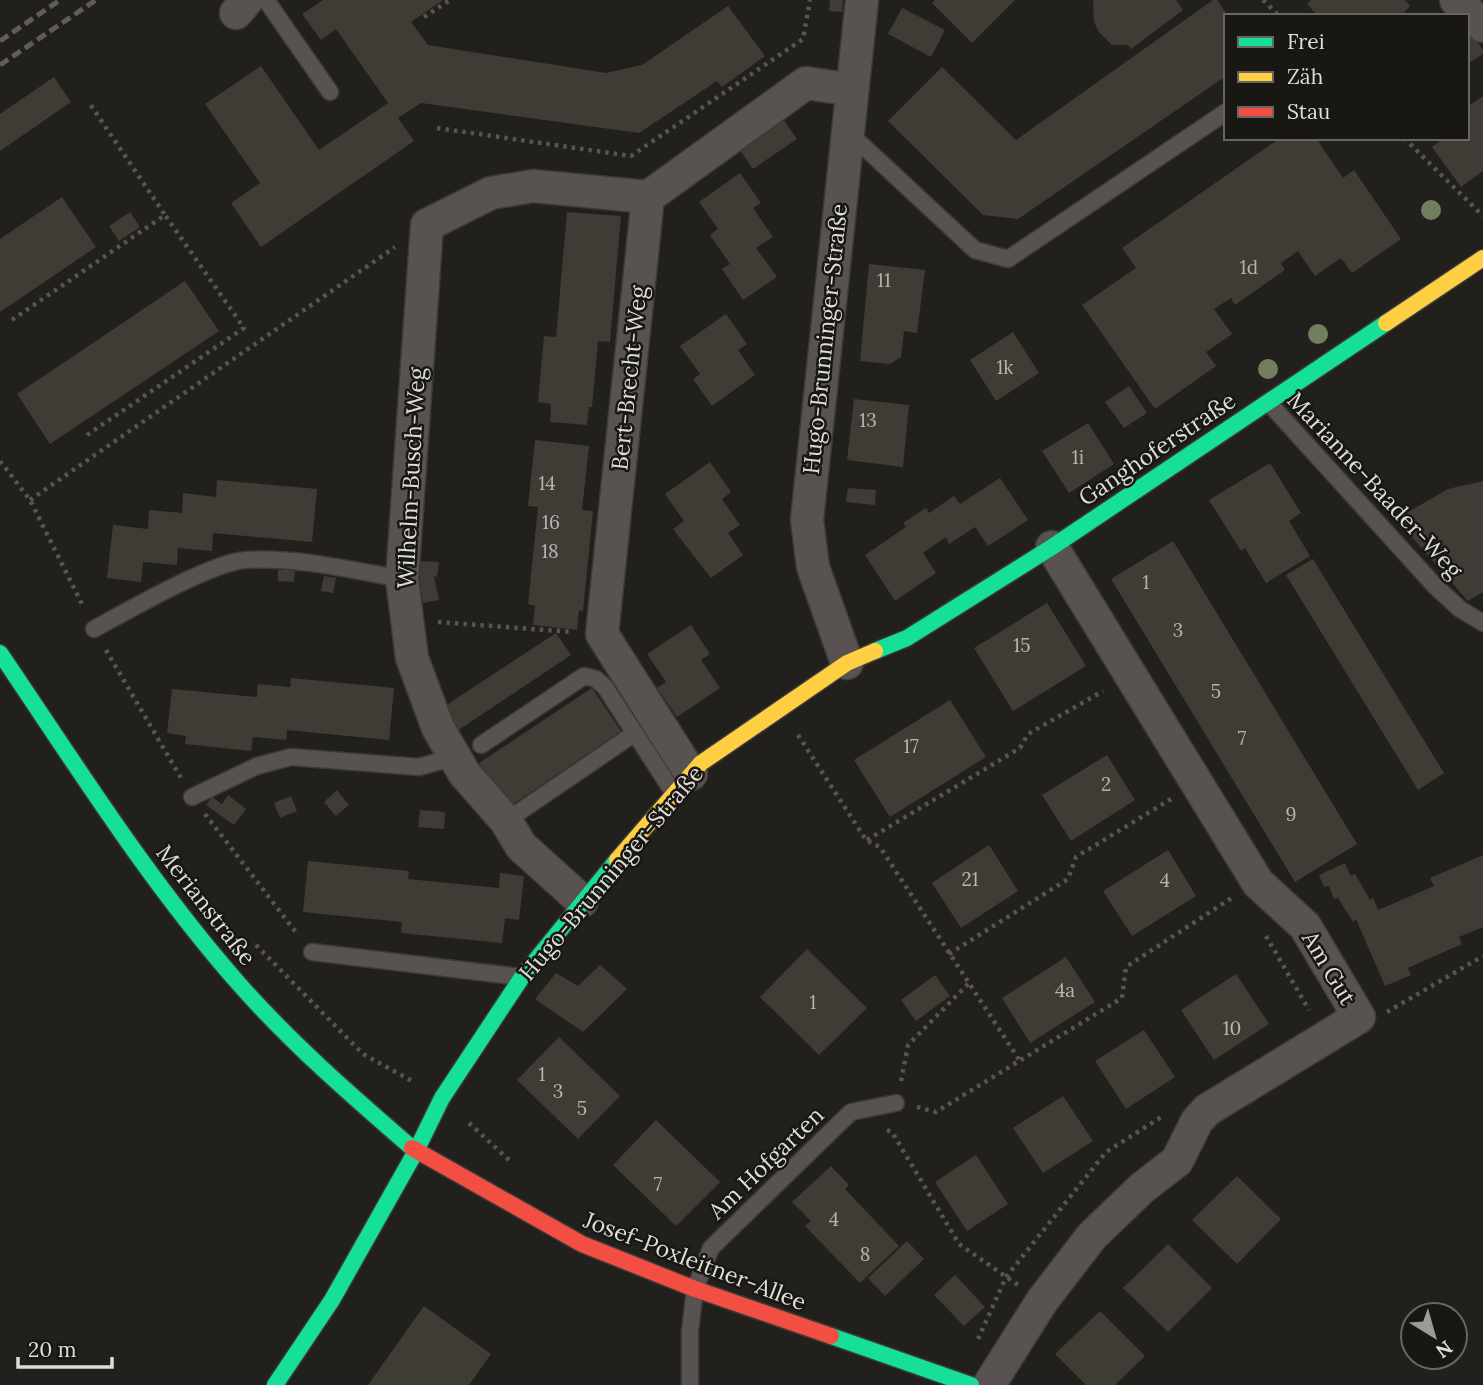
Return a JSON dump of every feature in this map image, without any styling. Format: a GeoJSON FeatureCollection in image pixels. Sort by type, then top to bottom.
{"type":"FeatureCollection","features":[{"type":"Feature","properties":{"kind":"street","name":"Hugo-Brunninger-Straße"},"geometry":{"type":"LineString","coordinates":[[275,1385],[332,1300],[416,1151],[442,1098],[522,977],[582,901],[701,763],[847,663],[813,567],[807,520],[862,0]]}},
{"type":"Feature","properties":{"kind":"street"},"geometry":{"type":"LineString","coordinates":[[1456,0],[1483,26]]}},
{"type":"Feature","properties":{"kind":"street"},"geometry":{"type":"LineString","coordinates":[[427,225],[491,193],[533,186],[648,197],[806,83],[852,90]]}},
{"type":"Feature","properties":{"kind":"street","name":"Bert-Brecht-Weg"},"geometry":{"type":"LineString","coordinates":[[602,634],[648,197]]}},
{"type":"Feature","properties":{"kind":"street","name":"Wilhelm-Busch-Weg"},"geometry":{"type":"LineString","coordinates":[[427,225],[402,579],[411,658],[438,728],[468,751],[464,773],[506,821],[522,846],[582,901]]}},
{"type":"Feature","properties":{"kind":"street","name":"Ganghoferstraße"},"geometry":{"type":"LineString","coordinates":[[847,663],[907,638],[1052,547],[1483,258]]}},
{"type":"Feature","properties":{"kind":"street","name":"Am Gut"},"geometry":{"type":"LineString","coordinates":[[989,1385],[1042,1301],[1092,1236],[1142,1188],[1177,1161],[1197,1121],[1207,1110],[1359,1017],[1305,926],[1258,883],[1052,547]]}},
{"type":"Feature","properties":{"kind":"street"},"geometry":{"type":"LineString","coordinates":[[602,634],[682,783]]}},
{"type":"Feature","properties":{"kind":"street","name":"Merianstraße"},"geometry":{"type":"LineString","coordinates":[[0,653],[136,853],[239,984],[336,1083],[416,1151]]}},
{"type":"Feature","properties":{"kind":"street","name":"Josef-Poxleitner-Allee"},"geometry":{"type":"LineString","coordinates":[[416,1151],[582,1244],[695,1289],[971,1385]]}},
{"type":"Feature","properties":{"kind":"lane"},"geometry":{"type":"LineString","coordinates":[[266,0],[330,92]]}},
{"type":"Feature","properties":{"kind":"lane"},"geometry":{"type":"LineString","coordinates":[[848,132],[975,250],[1009,259],[1224,113]]}},
{"type":"Feature","properties":{"kind":"lane","name":"Marianne-Baader-Weg"},"geometry":{"type":"LineString","coordinates":[[1268,402],[1436,586],[1460,609],[1483,623]]}},
{"type":"Feature","properties":{"kind":"lane"},"geometry":{"type":"LineString","coordinates":[[94,629],[195,577],[244,559],[323,565],[402,579]]}},
{"type":"Feature","properties":{"kind":"lane"},"geometry":{"type":"LineString","coordinates":[[192,797],[257,766],[291,757],[419,767],[468,751],[584,676],[596,679],[605,687],[635,733],[682,783]]}},
{"type":"Feature","properties":{"kind":"lane"},"geometry":{"type":"LineString","coordinates":[[506,821],[635,733]]}},
{"type":"Feature","properties":{"kind":"lane"},"geometry":{"type":"LineString","coordinates":[[312,952],[522,977]]}},
{"type":"Feature","properties":{"kind":"lane","name":"Am Hofgarten"},"geometry":{"type":"LineString","coordinates":[[690,1385],[690,1331],[695,1289],[711,1248],[851,1112],[896,1102]]}},
{"type":"Feature","properties":{"kind":"path"},"geometry":{"type":"LineString","coordinates":[[424,18],[450,0]]}},
{"type":"Feature","properties":{"kind":"path"},"geometry":{"type":"LineString","coordinates":[[437,128],[631,156],[803,39],[810,0]]}},
{"type":"Feature","properties":{"kind":"path"},"geometry":{"type":"LineString","coordinates":[[1264,0],[1277,14]]}},
{"type":"Feature","properties":{"kind":"path"},"geometry":{"type":"LineString","coordinates":[[87,435],[244,328],[90,104]]}},
{"type":"Feature","properties":{"kind":"path"},"geometry":{"type":"LineString","coordinates":[[1406,140],[1483,216]]}},
{"type":"Feature","properties":{"kind":"path"},"geometry":{"type":"LineString","coordinates":[[12,320],[165,215]]}},
{"type":"Feature","properties":{"kind":"path"},"geometry":{"type":"LineString","coordinates":[[30,500],[427,225]]}},
{"type":"Feature","properties":{"kind":"path"},"geometry":{"type":"LineString","coordinates":[[0,461],[30,500],[94,629],[192,797],[312,952]]}},
{"type":"Feature","properties":{"kind":"path"},"geometry":{"type":"LineString","coordinates":[[407,620],[602,634]]}},
{"type":"Feature","properties":{"kind":"path"},"geometry":{"type":"LineString","coordinates":[[866,841],[1020,748],[1028,734],[1131,676]]}},
{"type":"Feature","properties":{"kind":"path"},"geometry":{"type":"LineString","coordinates":[[781,708],[866,841],[880,847],[1020,1061]]}},
{"type":"Feature","properties":{"kind":"path"},"geometry":{"type":"LineString","coordinates":[[949,954],[1068,879],[1076,857],[1197,783]]}},
{"type":"Feature","properties":{"kind":"path"},"geometry":{"type":"LineString","coordinates":[[968,984],[908,1045],[896,1102],[936,1112],[1122,998],[1126,967],[1258,883]]}},
{"type":"Feature","properties":{"kind":"path"},"geometry":{"type":"LineString","coordinates":[[1261,927],[1324,1036]]}},
{"type":"Feature","properties":{"kind":"path"},"geometry":{"type":"LineString","coordinates":[[249,937],[363,1054],[442,1098]]}},
{"type":"Feature","properties":{"kind":"path"},"geometry":{"type":"LineString","coordinates":[[1359,1017],[1383,1015],[1483,956]]}},
{"type":"Feature","properties":{"kind":"path"},"geometry":{"type":"LineString","coordinates":[[851,1112],[892,1132],[959,1244],[1042,1301]]}},
{"type":"Feature","properties":{"kind":"building"},"geometry":{"type":"Polygon","coordinates":[[[323,0],[443,0],[411,22],[428,45],[606,73],[642,65],[728,6],[765,56],[722,87],[717,81],[639,133],[421,103],[398,118],[414,141],[261,247],[231,203],[260,183],[205,104],[261,66],[319,150],[388,103],[336,29],[321,40],[302,14],[323,0]]]}},
{"type":"Feature","properties":{"kind":"building"},"geometry":{"type":"Polygon","coordinates":[[[830,0],[843,0],[842,12],[829,11],[830,0]]]}},
{"type":"Feature","properties":{"kind":"building"},"geometry":{"type":"Polygon","coordinates":[[[935,0],[1015,0],[972,43],[932,3],[935,0]]]}},
{"type":"Feature","properties":{"kind":"building"},"geometry":{"type":"Polygon","coordinates":[[[1093,0],[1176,0],[1183,10],[1131,49],[1128,45],[1112,45],[1099,32],[1094,22],[1093,0]]]}},
{"type":"Feature","properties":{"kind":"building"},"geometry":{"type":"Polygon","coordinates":[[[1213,0],[1217,0],[1227,14],[1224,14],[1224,77],[1018,219],[983,215],[888,121],[942,67],[1016,140],[1213,0]]]}},
{"type":"Feature","properties":{"kind":"building"},"geometry":{"type":"Polygon","coordinates":[[[1311,0],[1405,0],[1410,6],[1403,14],[1316,14],[1307,4],[1311,0]]]}},
{"type":"Feature","properties":{"kind":"building"},"geometry":{"type":"Polygon","coordinates":[[[902,8],[945,30],[931,57],[888,34],[902,8]]]}},
{"type":"Feature","properties":{"kind":"building"},"geometry":{"type":"Polygon","coordinates":[[[1469,31],[1483,50],[1483,54],[1469,63],[1469,31]]]}},
{"type":"Feature","properties":{"kind":"building"},"geometry":{"type":"Polygon","coordinates":[[[54,77],[71,102],[0,151],[0,114],[54,77]]]}},
{"type":"Feature","properties":{"kind":"building"},"geometry":{"type":"Polygon","coordinates":[[[1483,96],[1483,171],[1461,187],[1432,147],[1441,140],[1469,140],[1469,106],[1483,96]]]}},
{"type":"Feature","properties":{"kind":"building"},"geometry":{"type":"Polygon","coordinates":[[[781,116],[797,139],[753,169],[737,146],[781,116]]]}},
{"type":"Feature","properties":{"kind":"building"},"geometry":{"type":"Polygon","coordinates":[[[1277,140],[1317,140],[1343,178],[1354,170],[1401,239],[1352,273],[1341,258],[1315,276],[1298,251],[1281,263],[1285,270],[1235,305],[1231,298],[1214,309],[1232,334],[1206,352],[1216,366],[1155,409],[1082,305],[1136,268],[1122,248],[1277,140]]]}},
{"type":"Feature","properties":{"kind":"building"},"geometry":{"type":"Polygon","coordinates":[[[740,173],[761,203],[753,208],[773,237],[756,248],[777,277],[743,300],[722,269],[730,264],[710,235],[718,229],[699,202],[740,173]]]}},
{"type":"Feature","properties":{"kind":"building"},"geometry":{"type":"Polygon","coordinates":[[[62,197],[96,247],[0,312],[0,239],[62,197]]]}},
{"type":"Feature","properties":{"kind":"building"},"geometry":{"type":"Polygon","coordinates":[[[130,212],[140,227],[119,241],[109,226],[130,212]]]}},
{"type":"Feature","properties":{"kind":"building"},"geometry":{"type":"Polygon","coordinates":[[[567,212],[621,216],[610,342],[598,341],[592,407],[589,407],[587,425],[550,422],[551,404],[538,402],[544,336],[556,337],[567,212]]]}},
{"type":"Feature","properties":{"kind":"building"},"geometry":{"type":"Polygon","coordinates":[[[869,264],[925,270],[917,333],[904,331],[901,357],[890,364],[860,361],[869,264]]]}},
{"type":"Feature","properties":{"kind":"building"},"geometry":{"type":"Polygon","coordinates":[[[185,281],[219,331],[50,444],[17,394],[185,281]]]}},
{"type":"Feature","properties":{"kind":"building"},"geometry":{"type":"Polygon","coordinates":[[[726,314],[747,344],[738,350],[755,375],[712,406],[693,379],[700,374],[680,346],[726,314]]]}},
{"type":"Feature","properties":{"kind":"building"},"geometry":{"type":"Polygon","coordinates":[[[1013,332],[1039,373],[996,401],[970,360],[1013,332]]]}},
{"type":"Feature","properties":{"kind":"building"},"geometry":{"type":"Polygon","coordinates":[[[1129,386],[1147,413],[1124,428],[1105,402],[1129,386]]]}},
{"type":"Feature","properties":{"kind":"building"},"geometry":{"type":"Polygon","coordinates":[[[854,399],[909,405],[903,467],[847,460],[854,399]]]}},
{"type":"Feature","properties":{"kind":"building"},"geometry":{"type":"Polygon","coordinates":[[[1088,423],[1114,464],[1069,493],[1042,451],[1088,423]]]}},
{"type":"Feature","properties":{"kind":"building"},"geometry":{"type":"Polygon","coordinates":[[[535,440],[589,446],[582,510],[593,511],[583,611],[579,610],[577,630],[533,625],[535,606],[528,604],[538,507],[528,506],[535,440]]]}},
{"type":"Feature","properties":{"kind":"building"},"geometry":{"type":"Polygon","coordinates":[[[710,462],[731,492],[722,499],[740,525],[728,533],[743,555],[711,578],[673,529],[684,521],[665,494],[710,462]]]}},
{"type":"Feature","properties":{"kind":"building"},"geometry":{"type":"Polygon","coordinates":[[[1270,463],[1301,513],[1289,521],[1310,556],[1266,583],[1245,548],[1241,551],[1209,500],[1270,463]]]}},
{"type":"Feature","properties":{"kind":"building"},"geometry":{"type":"Polygon","coordinates":[[[1000,478],[1028,520],[988,546],[975,527],[949,544],[946,537],[923,553],[936,573],[895,601],[865,555],[906,527],[903,523],[926,508],[929,513],[954,496],[960,504],[1000,478]]]}},
{"type":"Feature","properties":{"kind":"building"},"geometry":{"type":"Polygon","coordinates":[[[217,480],[317,489],[312,542],[213,533],[212,551],[178,548],[177,565],[143,562],[141,582],[107,578],[113,525],[148,529],[149,510],[182,513],[183,493],[216,497],[217,480]]]}},
{"type":"Feature","properties":{"kind":"building"},"geometry":{"type":"Polygon","coordinates":[[[1483,481],[1483,592],[1468,601],[1396,519],[1448,489],[1483,481]]]}},
{"type":"Feature","properties":{"kind":"building"},"geometry":{"type":"Polygon","coordinates":[[[848,488],[876,490],[875,505],[846,502],[848,488]]]}},
{"type":"Feature","properties":{"kind":"building"},"geometry":{"type":"Polygon","coordinates":[[[1173,541],[1357,844],[1295,882],[1111,579],[1173,541]]]}},
{"type":"Feature","properties":{"kind":"building"},"geometry":{"type":"Polygon","coordinates":[[[1313,559],[1444,773],[1418,790],[1286,575],[1313,559]]]}},
{"type":"Feature","properties":{"kind":"building"},"geometry":{"type":"Polygon","coordinates":[[[417,561],[439,562],[437,577],[434,576],[439,600],[423,603],[417,561]]]}},
{"type":"Feature","properties":{"kind":"building"},"geometry":{"type":"Polygon","coordinates":[[[278,570],[295,570],[294,582],[278,581],[278,570]]]}},
{"type":"Feature","properties":{"kind":"building"},"geometry":{"type":"Polygon","coordinates":[[[324,576],[336,578],[333,593],[321,591],[324,576]]]}},
{"type":"Feature","properties":{"kind":"building"},"geometry":{"type":"Polygon","coordinates":[[[1047,603],[1086,666],[1013,711],[974,648],[1047,603]]]}},
{"type":"Feature","properties":{"kind":"building"},"geometry":{"type":"Polygon","coordinates":[[[691,625],[710,654],[701,660],[720,688],[677,717],[657,688],[666,682],[647,654],[691,625]]]}},
{"type":"Feature","properties":{"kind":"building"},"geometry":{"type":"Polygon","coordinates":[[[556,633],[571,655],[457,731],[442,708],[556,633]]]}},
{"type":"Feature","properties":{"kind":"building"},"geometry":{"type":"Polygon","coordinates":[[[291,678],[394,688],[389,740],[287,730],[286,740],[253,737],[251,751],[185,744],[186,736],[167,733],[172,689],[257,697],[258,684],[290,687],[291,678]]]}},
{"type":"Feature","properties":{"kind":"building"},"geometry":{"type":"Polygon","coordinates":[[[592,688],[621,731],[509,807],[479,763],[592,688]]]}},
{"type":"Feature","properties":{"kind":"building"},"geometry":{"type":"Polygon","coordinates":[[[950,700],[986,757],[890,817],[854,760],[950,700]]]}},
{"type":"Feature","properties":{"kind":"building"},"geometry":{"type":"Polygon","coordinates":[[[1107,755],[1135,800],[1071,841],[1042,795],[1107,755]]]}},
{"type":"Feature","properties":{"kind":"building"},"geometry":{"type":"Polygon","coordinates":[[[337,790],[349,805],[336,816],[324,802],[337,790]]]}},
{"type":"Feature","properties":{"kind":"building"},"geometry":{"type":"Polygon","coordinates":[[[228,795],[246,809],[234,825],[206,805],[212,797],[222,804],[228,795]]]}},
{"type":"Feature","properties":{"kind":"building"},"geometry":{"type":"Polygon","coordinates":[[[291,796],[297,811],[280,818],[274,803],[291,796]]]}},
{"type":"Feature","properties":{"kind":"building"},"geometry":{"type":"Polygon","coordinates":[[[420,810],[445,812],[444,829],[418,827],[420,810]]]}},
{"type":"Feature","properties":{"kind":"building"},"geometry":{"type":"Polygon","coordinates":[[[989,845],[1018,891],[961,928],[932,883],[989,845]]]}},
{"type":"Feature","properties":{"kind":"building"},"geometry":{"type":"Polygon","coordinates":[[[1168,850],[1196,896],[1132,936],[1103,891],[1168,850]]]}},
{"type":"Feature","properties":{"kind":"building"},"geometry":{"type":"Polygon","coordinates":[[[1483,855],[1483,927],[1459,937],[1462,944],[1408,968],[1411,975],[1385,986],[1356,919],[1353,922],[1338,898],[1334,899],[1329,886],[1324,887],[1319,875],[1345,863],[1351,876],[1355,874],[1370,900],[1373,898],[1378,910],[1434,886],[1430,878],[1483,855]]]}},
{"type":"Feature","properties":{"kind":"building"},"geometry":{"type":"Polygon","coordinates":[[[308,861],[409,871],[408,879],[499,888],[500,873],[524,876],[519,920],[505,918],[502,943],[401,933],[402,922],[303,912],[308,861]]]}},
{"type":"Feature","properties":{"kind":"building"},"geometry":{"type":"Polygon","coordinates":[[[807,949],[867,1008],[819,1055],[760,997],[807,949]]]}},
{"type":"Feature","properties":{"kind":"building"},"geometry":{"type":"Polygon","coordinates":[[[1066,957],[1095,1002],[1030,1043],[1002,998],[1066,957]]]}},
{"type":"Feature","properties":{"kind":"building"},"geometry":{"type":"Polygon","coordinates":[[[600,965],[627,989],[583,1032],[535,999],[556,973],[578,986],[600,965]]]}},
{"type":"Feature","properties":{"kind":"building"},"geometry":{"type":"Polygon","coordinates":[[[1236,974],[1269,1024],[1214,1060],[1181,1010],[1236,974]]]}},
{"type":"Feature","properties":{"kind":"building"},"geometry":{"type":"Polygon","coordinates":[[[935,975],[950,996],[916,1021],[901,1000],[935,975]]]}},
{"type":"Feature","properties":{"kind":"building"},"geometry":{"type":"Polygon","coordinates":[[[1144,1030],[1175,1077],[1126,1109],[1095,1061],[1144,1030]]]}},
{"type":"Feature","properties":{"kind":"building"},"geometry":{"type":"Polygon","coordinates":[[[559,1037],[620,1096],[578,1139],[517,1080],[559,1037]]]}},
{"type":"Feature","properties":{"kind":"building"},"geometry":{"type":"Polygon","coordinates":[[[1063,1096],[1093,1141],[1043,1173],[1013,1128],[1063,1096]]]}},
{"type":"Feature","properties":{"kind":"building"},"geometry":{"type":"Polygon","coordinates":[[[656,1120],[720,1182],[676,1226],[613,1165],[656,1120]]]}},
{"type":"Feature","properties":{"kind":"building"},"geometry":{"type":"Polygon","coordinates":[[[976,1155],[1008,1204],[967,1231],[935,1182],[976,1155]]]}},
{"type":"Feature","properties":{"kind":"building"},"geometry":{"type":"Polygon","coordinates":[[[831,1166],[849,1185],[845,1189],[899,1246],[860,1283],[805,1226],[811,1221],[792,1202],[831,1166]]]}},
{"type":"Feature","properties":{"kind":"building"},"geometry":{"type":"Polygon","coordinates":[[[1237,1176],[1281,1219],[1237,1264],[1192,1220],[1237,1176]]]}},
{"type":"Feature","properties":{"kind":"building"},"geometry":{"type":"Polygon","coordinates":[[[907,1241],[924,1259],[885,1296],[868,1278],[907,1241]]]}},
{"type":"Feature","properties":{"kind":"building"},"geometry":{"type":"Polygon","coordinates":[[[1168,1244],[1212,1288],[1168,1332],[1123,1288],[1168,1244]]]}},
{"type":"Feature","properties":{"kind":"building"},"geometry":{"type":"Polygon","coordinates":[[[955,1275],[985,1307],[964,1326],[934,1295],[955,1275]]]}},
{"type":"Feature","properties":{"kind":"building"},"geometry":{"type":"Polygon","coordinates":[[[424,1306],[491,1354],[469,1385],[368,1385],[424,1306]]]}},
{"type":"Feature","properties":{"kind":"building"},"geometry":{"type":"Polygon","coordinates":[[[1100,1311],[1145,1356],[1115,1385],[1086,1385],[1055,1354],[1100,1311]]]}},
{"type":"Feature","properties":{"kind":"railway"},"geometry":{"type":"LineString","coordinates":[[0,41],[60,0]]}},
{"type":"Feature","properties":{"kind":"railway"},"geometry":{"type":"LineString","coordinates":[[0,65],[96,0]]}},
{"type":"Feature","properties":{"kind":"traffic: fast"},"geometry":{"type":"LineString","coordinates":[[875,651],[907,638],[1052,547],[1386,323]]}},
{"type":"Feature","properties":{"kind":"traffic: fast"},"geometry":{"type":"LineString","coordinates":[[0,653],[114,822],[206,945],[301,1049],[412,1148]]}},
{"type":"Feature","properties":{"kind":"traffic: fast"},"geometry":{"type":"LineString","coordinates":[[275,1385],[332,1300],[416,1151],[442,1098],[522,977],[617,860]]}},
{"type":"Feature","properties":{"kind":"traffic: fast"},"geometry":{"type":"LineString","coordinates":[[831,1336],[971,1385]]}},
{"type":"Feature","properties":{"kind":"traffic: slow"},"geometry":{"type":"LineString","coordinates":[[1386,323],[1483,258]]}},
{"type":"Feature","properties":{"kind":"traffic: slow"},"geometry":{"type":"LineString","coordinates":[[617,860],[701,763],[847,663],[875,651]]}},
{"type":"Feature","properties":{"kind":"traffic: jam"},"geometry":{"type":"LineString","coordinates":[[412,1148],[582,1244],[695,1289],[831,1336]]}}]}
